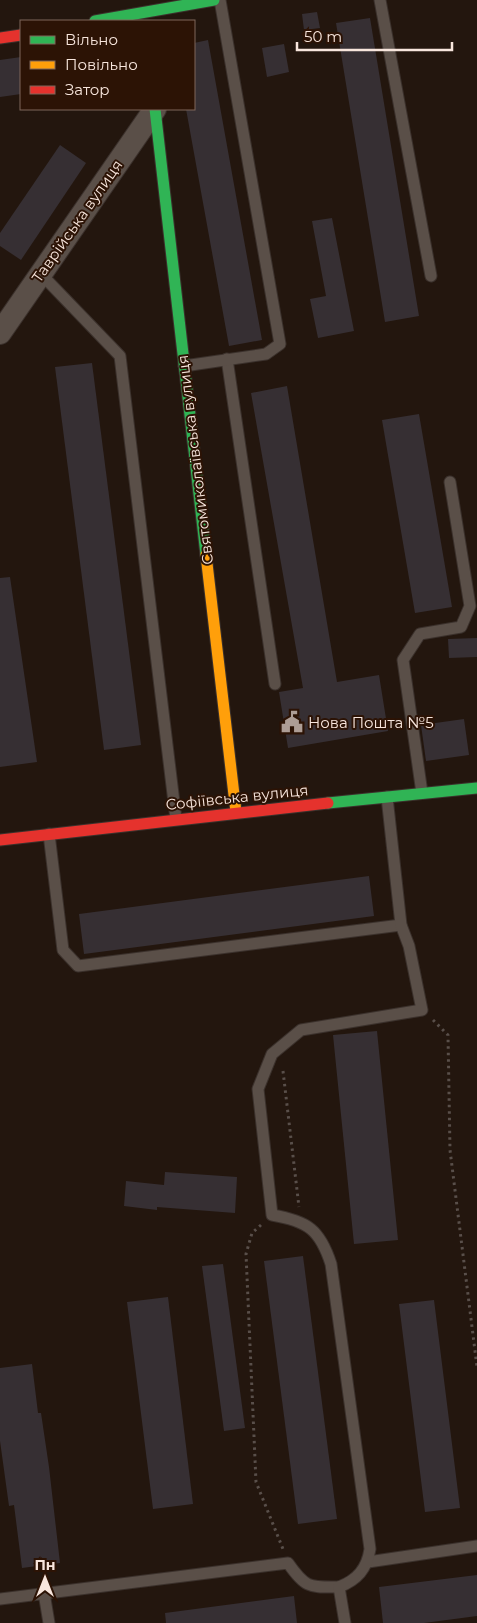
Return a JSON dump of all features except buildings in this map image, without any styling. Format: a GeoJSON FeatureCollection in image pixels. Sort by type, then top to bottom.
{"type":"FeatureCollection","features":[{"type":"Feature","properties":{"kind":"street"},"geometry":{"type":"LineString","coordinates":[[100,20],[214,0]]}},
{"type":"Feature","properties":{"kind":"street"},"geometry":{"type":"LineString","coordinates":[[0,38],[20,34]]}},
{"type":"Feature","properties":{"kind":"street","name":"Таврійська вулиця"},"geometry":{"type":"LineString","coordinates":[[0,333],[154,110]]}},
{"type":"Feature","properties":{"kind":"street","name":"Святомиколаївська вулиця"},"geometry":{"type":"LineString","coordinates":[[155,110],[236,812]]}},
{"type":"Feature","properties":{"kind":"street","name":"Софіївська вулиця"},"geometry":{"type":"LineString","coordinates":[[0,840],[236,812],[477,788]]}},
{"type":"Feature","properties":{"kind":"lane"},"geometry":{"type":"LineString","coordinates":[[184,366],[266,354],[280,344],[220,0]]}},
{"type":"Feature","properties":{"kind":"lane"},"geometry":{"type":"LineString","coordinates":[[380,0],[431,276]]}},
{"type":"Feature","properties":{"kind":"lane"},"geometry":{"type":"LineString","coordinates":[[41,274],[120,356],[176,819]]}},
{"type":"Feature","properties":{"kind":"lane"},"geometry":{"type":"LineString","coordinates":[[227,359],[276,684]]}},
{"type":"Feature","properties":{"kind":"lane"},"geometry":{"type":"LineString","coordinates":[[422,794],[403,660],[420,634],[461,627],[470,606],[450,482]]}},
{"type":"Feature","properties":{"kind":"lane"},"geometry":{"type":"LineString","coordinates":[[0,1599],[288,1563],[297,1575],[311,1586],[339,1587],[352,1582],[368,1562],[370,1549],[331,1264],[324,1244],[310,1226],[272,1215],[258,1089],[272,1054],[301,1030],[422,1010],[409,946],[401,925],[387,797]]}},
{"type":"Feature","properties":{"kind":"lane"},"geometry":{"type":"LineString","coordinates":[[49,834],[62,950],[78,966],[401,925]]}},
{"type":"Feature","properties":{"kind":"lane"},"geometry":{"type":"LineString","coordinates":[[368,1562],[477,1546]]}},
{"type":"Feature","properties":{"kind":"lane"},"geometry":{"type":"LineString","coordinates":[[339,1587],[345,1623]]}},
{"type":"Feature","properties":{"kind":"lane"},"geometry":{"type":"LineString","coordinates":[[44,1593],[49,1623]]}},
{"type":"Feature","properties":{"kind":"path"},"geometry":{"type":"LineString","coordinates":[[422,1010],[448,1035],[450,1150],[477,1367]]}},
{"type":"Feature","properties":{"kind":"path"},"geometry":{"type":"LineString","coordinates":[[280,1048],[301,1222]]}},
{"type":"Feature","properties":{"kind":"path"},"geometry":{"type":"LineString","coordinates":[[272,1215],[252,1233],[246,1254],[255,1464],[256,1482],[288,1563]]}},
{"type":"Feature","properties":{"kind":"traffic: fast"},"geometry":{"type":"LineString","coordinates":[[101,20],[214,0]]}},
{"type":"Feature","properties":{"kind":"traffic: fast"},"geometry":{"type":"LineString","coordinates":[[155,110],[206,555]]}},
{"type":"Feature","properties":{"kind":"traffic: fast"},"geometry":{"type":"LineString","coordinates":[[328,803],[477,788]]}},
{"type":"Feature","properties":{"kind":"traffic: slow"},"geometry":{"type":"LineString","coordinates":[[206,555],[236,812]]}},
{"type":"Feature","properties":{"kind":"traffic: jam"},"geometry":{"type":"LineString","coordinates":[[0,38],[20,35]]}},
{"type":"Feature","properties":{"kind":"traffic: jam"},"geometry":{"type":"LineString","coordinates":[[0,840],[328,803]]}},
{"type":"Feature","properties":{"kind":"place","name":"Нова Пошта №5"},"geometry":{"type":"Point","coordinates":[292,722]}}]}
